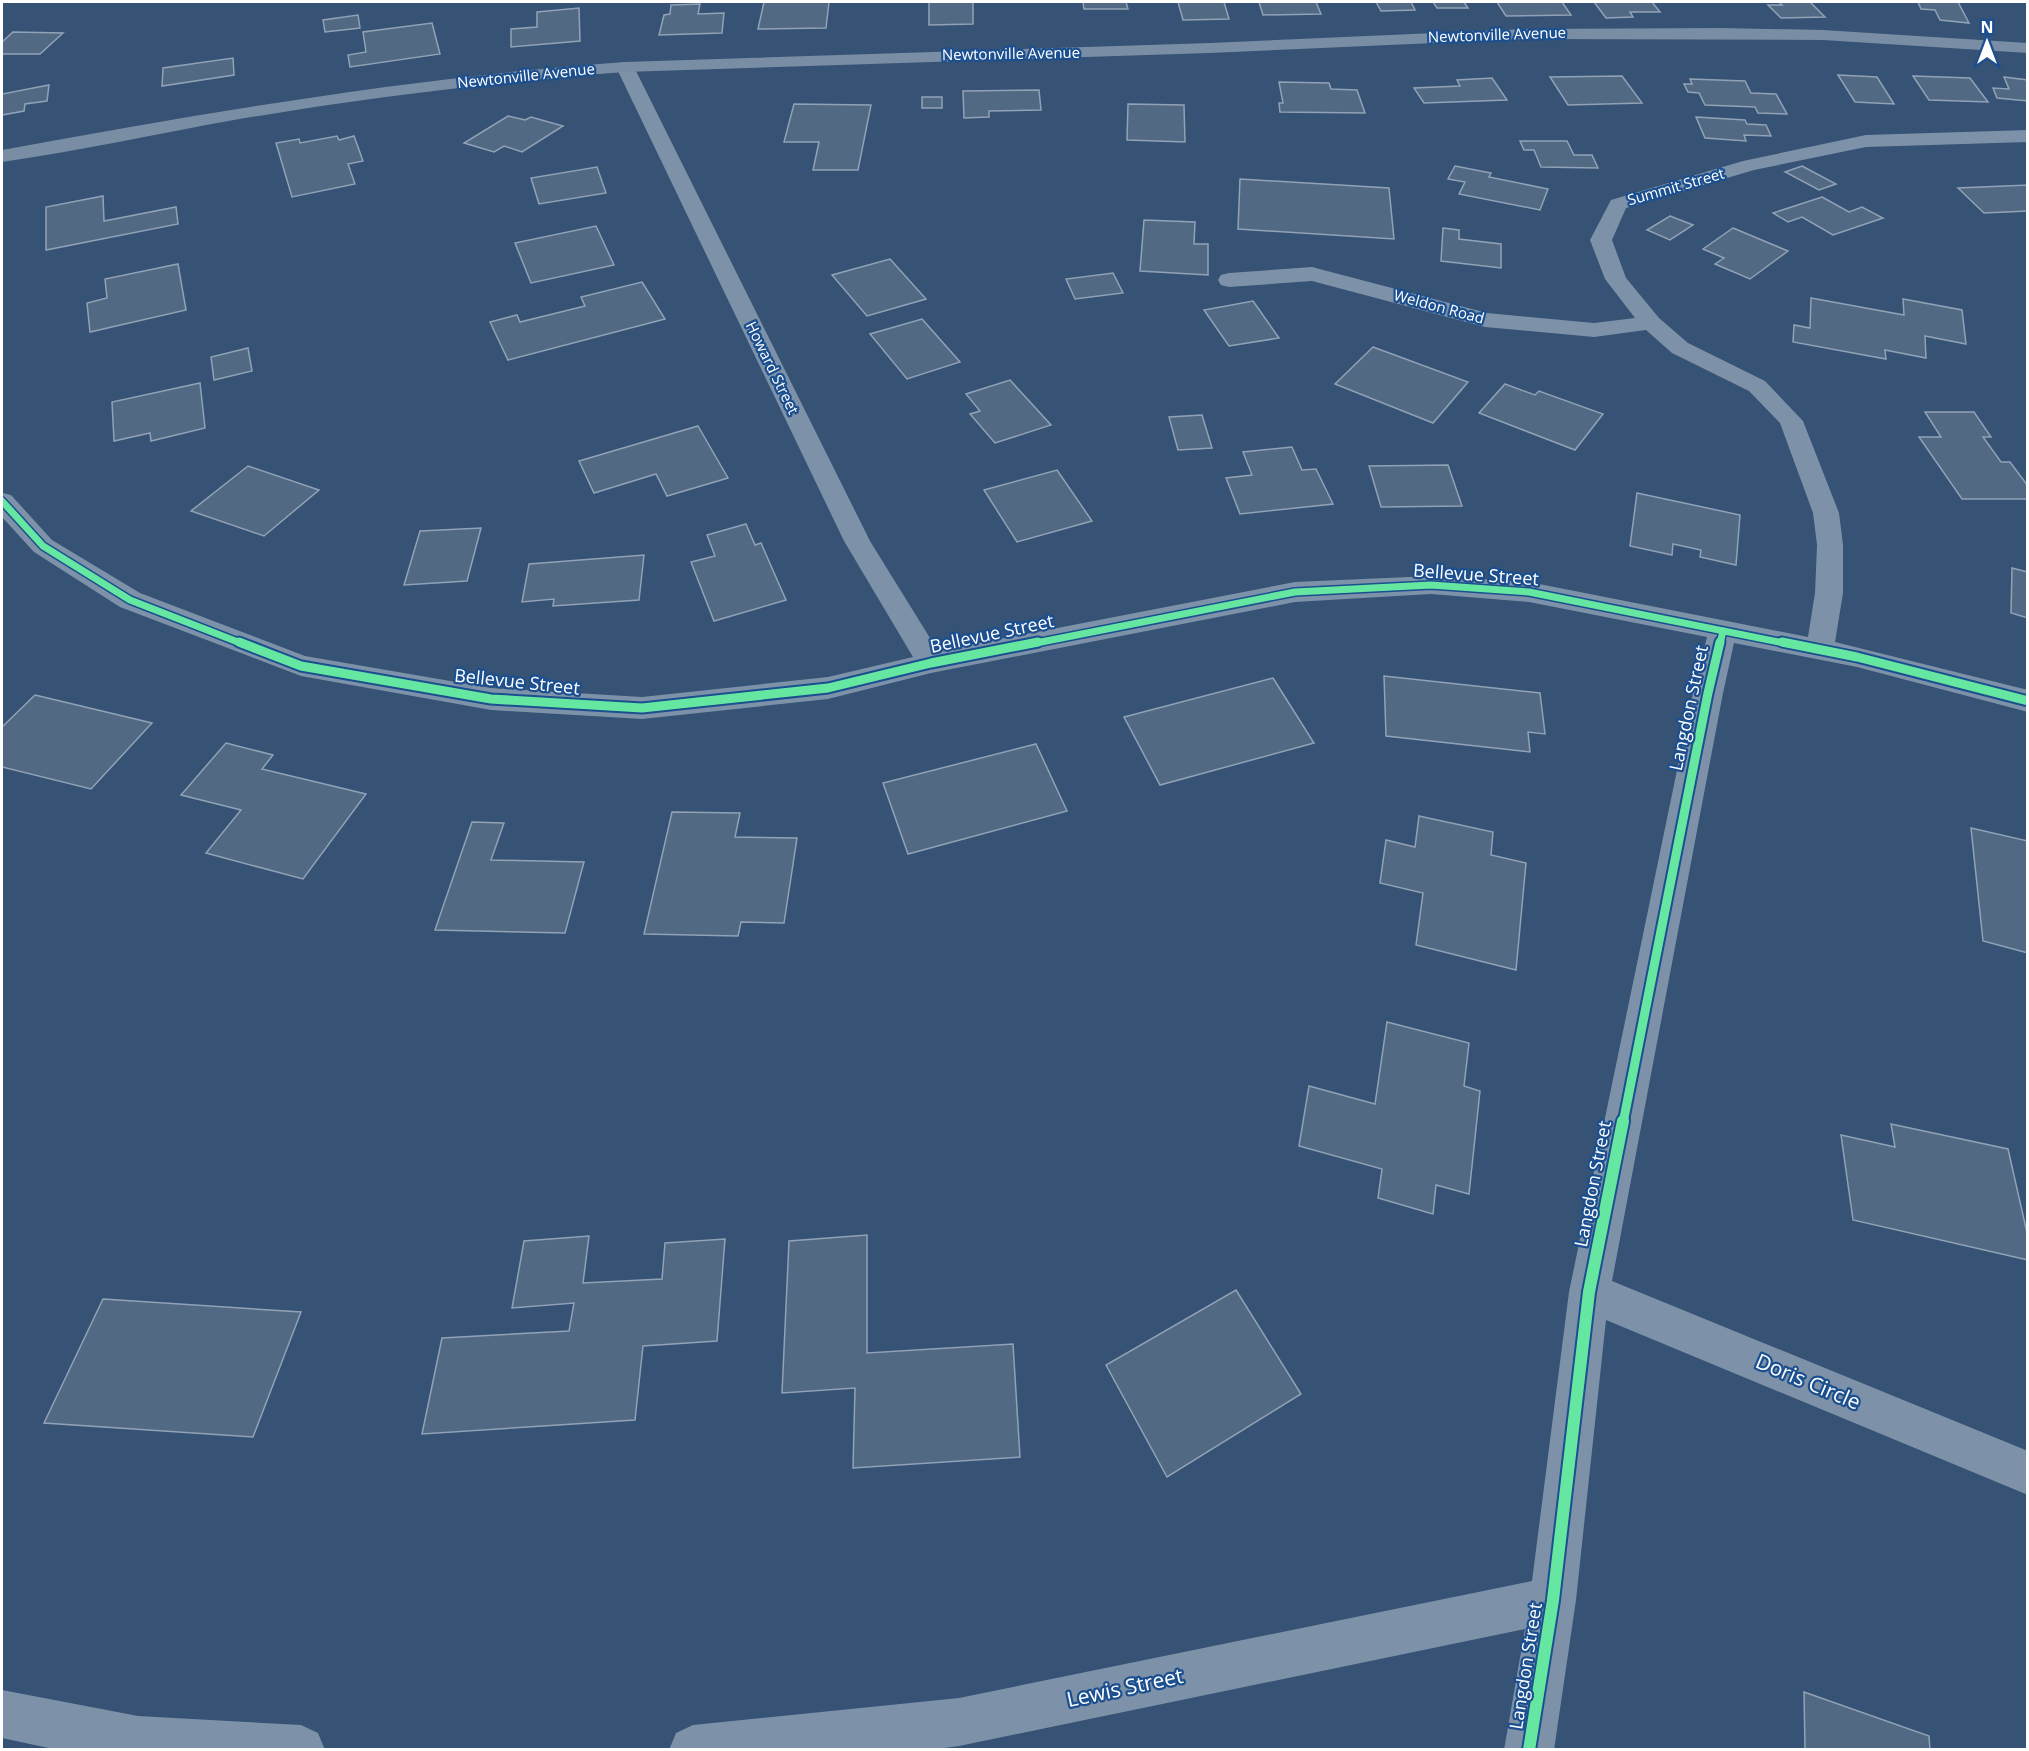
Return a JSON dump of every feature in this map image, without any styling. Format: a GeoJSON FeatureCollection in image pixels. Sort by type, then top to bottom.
{"type":"FeatureCollection","features":[{"type":"Feature","properties":{"kind":"main road","name":"Newtonville Avenue"},"geometry":{"type":"LineString","coordinates":[[2,156],[402,89],[542,72],[625,67],[1176,50],[1527,33],[1823,35],[2028,48]]}},
{"type":"Feature","properties":{"kind":"street","name":"Howard Street"},"geometry":{"type":"LineString","coordinates":[[625,67],[857,541],[931,663]]}},
{"type":"Feature","properties":{"kind":"street","name":"Summit Street"},"geometry":{"type":"LineString","coordinates":[[1819,650],[1826,622],[1830,545],[1826,513],[1791,421],[1757,386],[1680,348],[1651,323],[1616,279],[1601,240],[1618,204],[1750,165],[1866,141],[2028,136]]}},
{"type":"Feature","properties":{"kind":"street","name":"Weldon Road"},"geometry":{"type":"LineString","coordinates":[[1229,280],[1312,274],[1410,298],[1485,320],[1594,330],[1651,323]]}},
{"type":"Feature","properties":{"kind":"street","name":"Bellevue Street"},"geometry":{"type":"LineString","coordinates":[[2,501],[43,546],[130,600],[301,666],[491,699],[642,708],[828,688],[931,663],[1295,592],[1431,585],[1529,592],[1857,657],[2028,701]]}},
{"type":"Feature","properties":{"kind":"street","name":"Langdon Street"},"geometry":{"type":"LineString","coordinates":[[1529,1749],[1553,1600],[1589,1292],[1706,705],[1723,631]]}},
{"type":"Feature","properties":{"kind":"street","name":"Doris Circle"},"geometry":{"type":"LineString","coordinates":[[1589,1292],[2028,1473]]}},
{"type":"Feature","properties":{"kind":"street","name":"Lewis Street"},"geometry":{"type":"LineString","coordinates":[[693,1749],[959,1722],[1553,1600]]}},
{"type":"Feature","properties":{"kind":"street"},"geometry":{"type":"LineString","coordinates":[[2,1714],[136,1745],[301,1749]]}},
{"type":"Feature","properties":{"kind":"building"},"geometry":{"type":"Polygon","coordinates":[[[764,2],[829,2],[826,28],[758,29],[764,2]]]}},
{"type":"Feature","properties":{"kind":"building"},"geometry":{"type":"Polygon","coordinates":[[[929,2],[973,2],[973,24],[929,25],[929,2]]]}},
{"type":"Feature","properties":{"kind":"building"},"geometry":{"type":"Polygon","coordinates":[[[1083,2],[1126,2],[1128,9],[1084,9],[1083,2]]]}},
{"type":"Feature","properties":{"kind":"building"},"geometry":{"type":"Polygon","coordinates":[[[1178,2],[1224,2],[1229,19],[1183,20],[1178,2]]]}},
{"type":"Feature","properties":{"kind":"building"},"geometry":{"type":"Polygon","coordinates":[[[1259,2],[1316,2],[1321,14],[1263,15],[1259,2]]]}},
{"type":"Feature","properties":{"kind":"building"},"geometry":{"type":"Polygon","coordinates":[[[1376,2],[1411,2],[1415,10],[1381,11],[1376,2]]]}},
{"type":"Feature","properties":{"kind":"building"},"geometry":{"type":"Polygon","coordinates":[[[1433,2],[1464,2],[1468,8],[1437,8],[1433,2]]]}},
{"type":"Feature","properties":{"kind":"building"},"geometry":{"type":"Polygon","coordinates":[[[1497,2],[1562,2],[1571,15],[1506,16],[1497,2]]]}},
{"type":"Feature","properties":{"kind":"building"},"geometry":{"type":"Polygon","coordinates":[[[1594,2],[1652,2],[1660,12],[1630,12],[1633,17],[1606,18],[1594,2]]]}},
{"type":"Feature","properties":{"kind":"building"},"geometry":{"type":"Polygon","coordinates":[[[1779,2],[1810,2],[1825,17],[1781,18],[1768,5],[1782,5],[1779,2]]]}},
{"type":"Feature","properties":{"kind":"building"},"geometry":{"type":"Polygon","coordinates":[[[1918,2],[1958,2],[1969,23],[1940,20],[1935,10],[1921,9],[1918,2]]]}},
{"type":"Feature","properties":{"kind":"building"},"geometry":{"type":"Polygon","coordinates":[[[700,4],[698,14],[724,13],[722,33],[659,35],[664,15],[670,14],[671,5],[700,4]]]}},
{"type":"Feature","properties":{"kind":"building"},"geometry":{"type":"Polygon","coordinates":[[[579,8],[580,41],[511,47],[511,29],[537,27],[537,12],[579,8]]]}},
{"type":"Feature","properties":{"kind":"building"},"geometry":{"type":"Polygon","coordinates":[[[358,15],[360,28],[325,32],[323,20],[358,15]]]}},
{"type":"Feature","properties":{"kind":"building"},"geometry":{"type":"Polygon","coordinates":[[[432,23],[440,54],[350,67],[348,55],[366,52],[363,32],[432,23]]]}},
{"type":"Feature","properties":{"kind":"building"},"geometry":{"type":"Polygon","coordinates":[[[13,32],[63,33],[40,54],[2,54],[2,42],[13,32]]]}},
{"type":"Feature","properties":{"kind":"building"},"geometry":{"type":"Polygon","coordinates":[[[233,58],[234,75],[162,86],[163,68],[233,58]]]}},
{"type":"Feature","properties":{"kind":"building"},"geometry":{"type":"Polygon","coordinates":[[[1838,75],[1877,77],[1894,104],[1855,102],[1838,75]]]}},
{"type":"Feature","properties":{"kind":"building"},"geometry":{"type":"Polygon","coordinates":[[[1622,76],[1642,103],[1568,105],[1550,77],[1622,76]]]}},
{"type":"Feature","properties":{"kind":"building"},"geometry":{"type":"Polygon","coordinates":[[[1913,76],[1970,78],[1988,102],[1929,100],[1913,76]]]}},
{"type":"Feature","properties":{"kind":"building"},"geometry":{"type":"Polygon","coordinates":[[[2004,77],[2028,80],[2028,101],[1997,98],[1993,88],[2009,89],[2004,77]]]}},
{"type":"Feature","properties":{"kind":"building"},"geometry":{"type":"Polygon","coordinates":[[[1492,78],[1507,100],[1424,103],[1414,88],[1460,86],[1457,80],[1492,78]]]}},
{"type":"Feature","properties":{"kind":"building"},"geometry":{"type":"Polygon","coordinates":[[[1690,79],[1745,81],[1751,93],[1776,94],[1787,114],[1758,113],[1755,107],[1705,105],[1699,93],[1688,92],[1684,84],[1692,84],[1690,79]]]}},
{"type":"Feature","properties":{"kind":"building"},"geometry":{"type":"Polygon","coordinates":[[[1279,82],[1329,83],[1331,89],[1357,90],[1365,113],[1280,112],[1279,103],[1283,103],[1279,82]]]}},
{"type":"Feature","properties":{"kind":"building"},"geometry":{"type":"Polygon","coordinates":[[[49,85],[47,101],[25,104],[24,111],[2,115],[2,94],[49,85]]]}},
{"type":"Feature","properties":{"kind":"building"},"geometry":{"type":"Polygon","coordinates":[[[1039,90],[1041,110],[989,111],[989,117],[964,118],[963,91],[1039,90]]]}},
{"type":"Feature","properties":{"kind":"building"},"geometry":{"type":"Polygon","coordinates":[[[922,97],[942,97],[942,108],[922,108],[922,97]]]}},
{"type":"Feature","properties":{"kind":"building"},"geometry":{"type":"Polygon","coordinates":[[[794,104],[871,105],[858,170],[813,170],[819,142],[784,142],[794,104]]]}},
{"type":"Feature","properties":{"kind":"building"},"geometry":{"type":"Polygon","coordinates":[[[1128,104],[1184,105],[1185,142],[1127,140],[1128,104]]]}},
{"type":"Feature","properties":{"kind":"building"},"geometry":{"type":"Polygon","coordinates":[[[508,116],[525,120],[531,117],[563,126],[522,152],[504,146],[494,152],[464,143],[508,116]]]}},
{"type":"Feature","properties":{"kind":"building"},"geometry":{"type":"Polygon","coordinates":[[[1696,117],[1745,120],[1747,124],[1766,125],[1771,136],[1744,135],[1746,141],[1705,138],[1696,117]]]}},
{"type":"Feature","properties":{"kind":"building"},"geometry":{"type":"Polygon","coordinates":[[[337,136],[339,140],[354,136],[363,161],[348,164],[355,184],[292,197],[276,143],[299,139],[300,143],[337,136]]]}},
{"type":"Feature","properties":{"kind":"building"},"geometry":{"type":"Polygon","coordinates":[[[1520,141],[1567,141],[1574,155],[1592,155],[1598,168],[1541,167],[1534,150],[1524,150],[1520,141]]]}},
{"type":"Feature","properties":{"kind":"building"},"geometry":{"type":"Polygon","coordinates":[[[1455,166],[1491,173],[1489,177],[1548,189],[1540,210],[1459,194],[1465,182],[1448,179],[1455,166]]]}},
{"type":"Feature","properties":{"kind":"building"},"geometry":{"type":"Polygon","coordinates":[[[1802,166],[1836,184],[1819,190],[1785,172],[1802,166]]]}},
{"type":"Feature","properties":{"kind":"building"},"geometry":{"type":"Polygon","coordinates":[[[597,167],[606,193],[539,204],[531,178],[597,167]]]}},
{"type":"Feature","properties":{"kind":"building"},"geometry":{"type":"Polygon","coordinates":[[[1240,179],[1389,188],[1394,239],[1238,229],[1240,179]]]}},
{"type":"Feature","properties":{"kind":"building"},"geometry":{"type":"Polygon","coordinates":[[[2028,185],[2028,211],[1984,213],[1958,188],[2028,185]]]}},
{"type":"Feature","properties":{"kind":"building"},"geometry":{"type":"Polygon","coordinates":[[[103,196],[104,221],[176,207],[178,224],[46,250],[46,207],[103,196]]]}},
{"type":"Feature","properties":{"kind":"building"},"geometry":{"type":"Polygon","coordinates":[[[1822,197],[1849,212],[1862,207],[1883,218],[1833,235],[1802,217],[1788,222],[1773,213],[1822,197]]]}},
{"type":"Feature","properties":{"kind":"building"},"geometry":{"type":"Polygon","coordinates":[[[1670,216],[1693,225],[1670,240],[1647,230],[1670,216]]]}},
{"type":"Feature","properties":{"kind":"building"},"geometry":{"type":"Polygon","coordinates":[[[1144,220],[1195,222],[1194,244],[1208,244],[1208,275],[1140,271],[1144,220]]]}},
{"type":"Feature","properties":{"kind":"building"},"geometry":{"type":"Polygon","coordinates":[[[596,226],[614,265],[531,283],[515,243],[596,226]]]}},
{"type":"Feature","properties":{"kind":"building"},"geometry":{"type":"Polygon","coordinates":[[[1443,228],[1459,230],[1459,239],[1501,244],[1501,268],[1441,261],[1443,228]]]}},
{"type":"Feature","properties":{"kind":"building"},"geometry":{"type":"Polygon","coordinates":[[[1733,228],[1788,251],[1750,279],[1715,264],[1724,258],[1703,249],[1733,228]]]}},
{"type":"Feature","properties":{"kind":"building"},"geometry":{"type":"Polygon","coordinates":[[[890,259],[926,299],[867,316],[832,275],[890,259]]]}},
{"type":"Feature","properties":{"kind":"building"},"geometry":{"type":"Polygon","coordinates":[[[178,264],[186,310],[90,332],[87,303],[107,298],[105,279],[178,264]]]}},
{"type":"Feature","properties":{"kind":"building"},"geometry":{"type":"Polygon","coordinates":[[[1113,273],[1123,293],[1075,299],[1066,279],[1113,273]]]}},
{"type":"Feature","properties":{"kind":"building"},"geometry":{"type":"Polygon","coordinates":[[[642,282],[665,319],[508,360],[490,322],[517,315],[520,322],[585,306],[581,297],[642,282]]]}},
{"type":"Feature","properties":{"kind":"building"},"geometry":{"type":"Polygon","coordinates":[[[1811,298],[1904,315],[1903,299],[1962,310],[1966,344],[1925,336],[1926,358],[1885,350],[1886,359],[1793,342],[1794,325],[1810,328],[1811,298]]]}},
{"type":"Feature","properties":{"kind":"building"},"geometry":{"type":"Polygon","coordinates":[[[1253,301],[1279,338],[1229,346],[1204,310],[1253,301]]]}},
{"type":"Feature","properties":{"kind":"building"},"geometry":{"type":"Polygon","coordinates":[[[922,319],[960,362],[907,379],[870,334],[922,319]]]}},
{"type":"Feature","properties":{"kind":"building"},"geometry":{"type":"Polygon","coordinates":[[[1373,347],[1468,382],[1433,423],[1335,384],[1373,347]]]}},
{"type":"Feature","properties":{"kind":"building"},"geometry":{"type":"Polygon","coordinates":[[[248,348],[252,371],[214,380],[211,357],[248,348]]]}},
{"type":"Feature","properties":{"kind":"building"},"geometry":{"type":"Polygon","coordinates":[[[1010,380],[1051,425],[995,443],[970,414],[980,411],[966,394],[1010,380]]]}},
{"type":"Feature","properties":{"kind":"building"},"geometry":{"type":"Polygon","coordinates":[[[200,383],[205,428],[151,441],[150,433],[114,441],[112,402],[200,383]]]}},
{"type":"Feature","properties":{"kind":"building"},"geometry":{"type":"Polygon","coordinates":[[[1505,384],[1535,395],[1539,391],[1603,414],[1575,450],[1479,413],[1505,384]]]}},
{"type":"Feature","properties":{"kind":"building"},"geometry":{"type":"Polygon","coordinates":[[[1925,412],[1974,412],[1991,437],[1983,437],[2001,462],[2010,462],[2028,486],[2028,499],[1962,499],[1919,437],[1941,437],[1925,412]]]}},
{"type":"Feature","properties":{"kind":"building"},"geometry":{"type":"Polygon","coordinates":[[[1202,415],[1212,448],[1178,450],[1169,417],[1202,415]]]}},
{"type":"Feature","properties":{"kind":"building"},"geometry":{"type":"Polygon","coordinates":[[[698,426],[728,478],[667,496],[656,474],[594,493],[579,461],[698,426]]]}},
{"type":"Feature","properties":{"kind":"building"},"geometry":{"type":"Polygon","coordinates":[[[1292,447],[1302,470],[1316,469],[1333,504],[1240,514],[1226,478],[1252,475],[1243,452],[1292,447]]]}},
{"type":"Feature","properties":{"kind":"building"},"geometry":{"type":"Polygon","coordinates":[[[1448,465],[1462,506],[1381,507],[1369,466],[1448,465]]]}},
{"type":"Feature","properties":{"kind":"building"},"geometry":{"type":"Polygon","coordinates":[[[248,466],[319,490],[264,536],[191,511],[248,466]]]}},
{"type":"Feature","properties":{"kind":"building"},"geometry":{"type":"Polygon","coordinates":[[[1057,470],[1092,521],[1017,542],[984,490],[1057,470]]]}},
{"type":"Feature","properties":{"kind":"building"},"geometry":{"type":"Polygon","coordinates":[[[1637,493],[1740,515],[1736,565],[1700,557],[1701,550],[1673,544],[1672,555],[1630,546],[1637,493]]]}},
{"type":"Feature","properties":{"kind":"building"},"geometry":{"type":"Polygon","coordinates":[[[746,524],[755,545],[761,543],[786,600],[714,621],[691,562],[715,556],[707,535],[746,524]]]}},
{"type":"Feature","properties":{"kind":"building"},"geometry":{"type":"Polygon","coordinates":[[[481,528],[467,581],[404,585],[420,531],[481,528]]]}},
{"type":"Feature","properties":{"kind":"building"},"geometry":{"type":"Polygon","coordinates":[[[644,555],[639,600],[553,606],[554,599],[522,602],[529,564],[644,555]]]}},
{"type":"Feature","properties":{"kind":"building"},"geometry":{"type":"Polygon","coordinates":[[[2012,568],[2028,572],[2028,618],[2011,613],[2012,568]]]}},
{"type":"Feature","properties":{"kind":"building"},"geometry":{"type":"Polygon","coordinates":[[[1384,676],[1540,693],[1545,734],[1528,732],[1530,752],[1386,736],[1384,676]]]}},
{"type":"Feature","properties":{"kind":"building"},"geometry":{"type":"Polygon","coordinates":[[[1273,678],[1314,743],[1160,785],[1124,717],[1273,678]]]}},
{"type":"Feature","properties":{"kind":"building"},"geometry":{"type":"Polygon","coordinates":[[[35,695],[152,723],[91,789],[2,767],[2,727],[35,695]]]}},
{"type":"Feature","properties":{"kind":"building"},"geometry":{"type":"Polygon","coordinates":[[[226,743],[273,755],[262,769],[366,794],[303,879],[206,853],[241,810],[181,795],[226,743]]]}},
{"type":"Feature","properties":{"kind":"building"},"geometry":{"type":"Polygon","coordinates":[[[1036,744],[1067,811],[908,854],[883,783],[1036,744]]]}},
{"type":"Feature","properties":{"kind":"building"},"geometry":{"type":"Polygon","coordinates":[[[672,812],[740,813],[735,837],[797,838],[784,923],[741,922],[738,936],[644,934],[672,812]]]}},
{"type":"Feature","properties":{"kind":"building"},"geometry":{"type":"Polygon","coordinates":[[[1419,816],[1493,832],[1491,855],[1526,863],[1516,970],[1416,945],[1423,893],[1380,883],[1386,840],[1415,847],[1419,816]]]}},
{"type":"Feature","properties":{"kind":"building"},"geometry":{"type":"Polygon","coordinates":[[[472,822],[504,823],[491,860],[584,862],[565,933],[435,930],[472,822]]]}},
{"type":"Feature","properties":{"kind":"building"},"geometry":{"type":"Polygon","coordinates":[[[1971,828],[2028,841],[2028,953],[1983,941],[1971,828]]]}},
{"type":"Feature","properties":{"kind":"building"},"geometry":{"type":"Polygon","coordinates":[[[1387,1022],[1469,1043],[1464,1086],[1480,1091],[1469,1194],[1436,1185],[1433,1214],[1378,1198],[1382,1169],[1299,1146],[1309,1086],[1375,1104],[1387,1022]]]}},
{"type":"Feature","properties":{"kind":"building"},"geometry":{"type":"Polygon","coordinates":[[[1891,1124],[2008,1149],[2028,1237],[2028,1260],[1853,1220],[1841,1135],[1895,1147],[1891,1124]]]}},
{"type":"Feature","properties":{"kind":"building"},"geometry":{"type":"Polygon","coordinates":[[[867,1235],[867,1353],[1013,1344],[1020,1457],[853,1468],[855,1388],[782,1393],[789,1241],[867,1235]]]}},
{"type":"Feature","properties":{"kind":"building"},"geometry":{"type":"Polygon","coordinates":[[[589,1236],[583,1283],[662,1279],[665,1243],[725,1239],[717,1341],[643,1346],[635,1420],[422,1434],[442,1338],[569,1331],[574,1303],[512,1308],[524,1241],[589,1236]]]}},
{"type":"Feature","properties":{"kind":"building"},"geometry":{"type":"Polygon","coordinates":[[[1236,1290],[1301,1394],[1167,1477],[1106,1365],[1236,1290]]]}},
{"type":"Feature","properties":{"kind":"building"},"geometry":{"type":"Polygon","coordinates":[[[103,1299],[301,1312],[253,1437],[44,1423],[103,1299]]]}},
{"type":"Feature","properties":{"kind":"building"},"geometry":{"type":"Polygon","coordinates":[[[1804,1692],[1929,1736],[1930,1750],[1805,1750],[1804,1692]]]}},
{"type":"Feature","properties":{"kind":"cycle path"},"geometry":{"type":"LineString","coordinates":[[2,501],[43,546],[130,600],[301,666],[491,699],[642,708],[828,688],[931,663],[1295,592],[1431,585],[1529,592],[1857,657],[2028,701]]}},
{"type":"Feature","properties":{"kind":"cycle path"},"geometry":{"type":"LineString","coordinates":[[1529,1750],[1553,1600],[1589,1292],[1708,693],[1723,631]]}}]}
